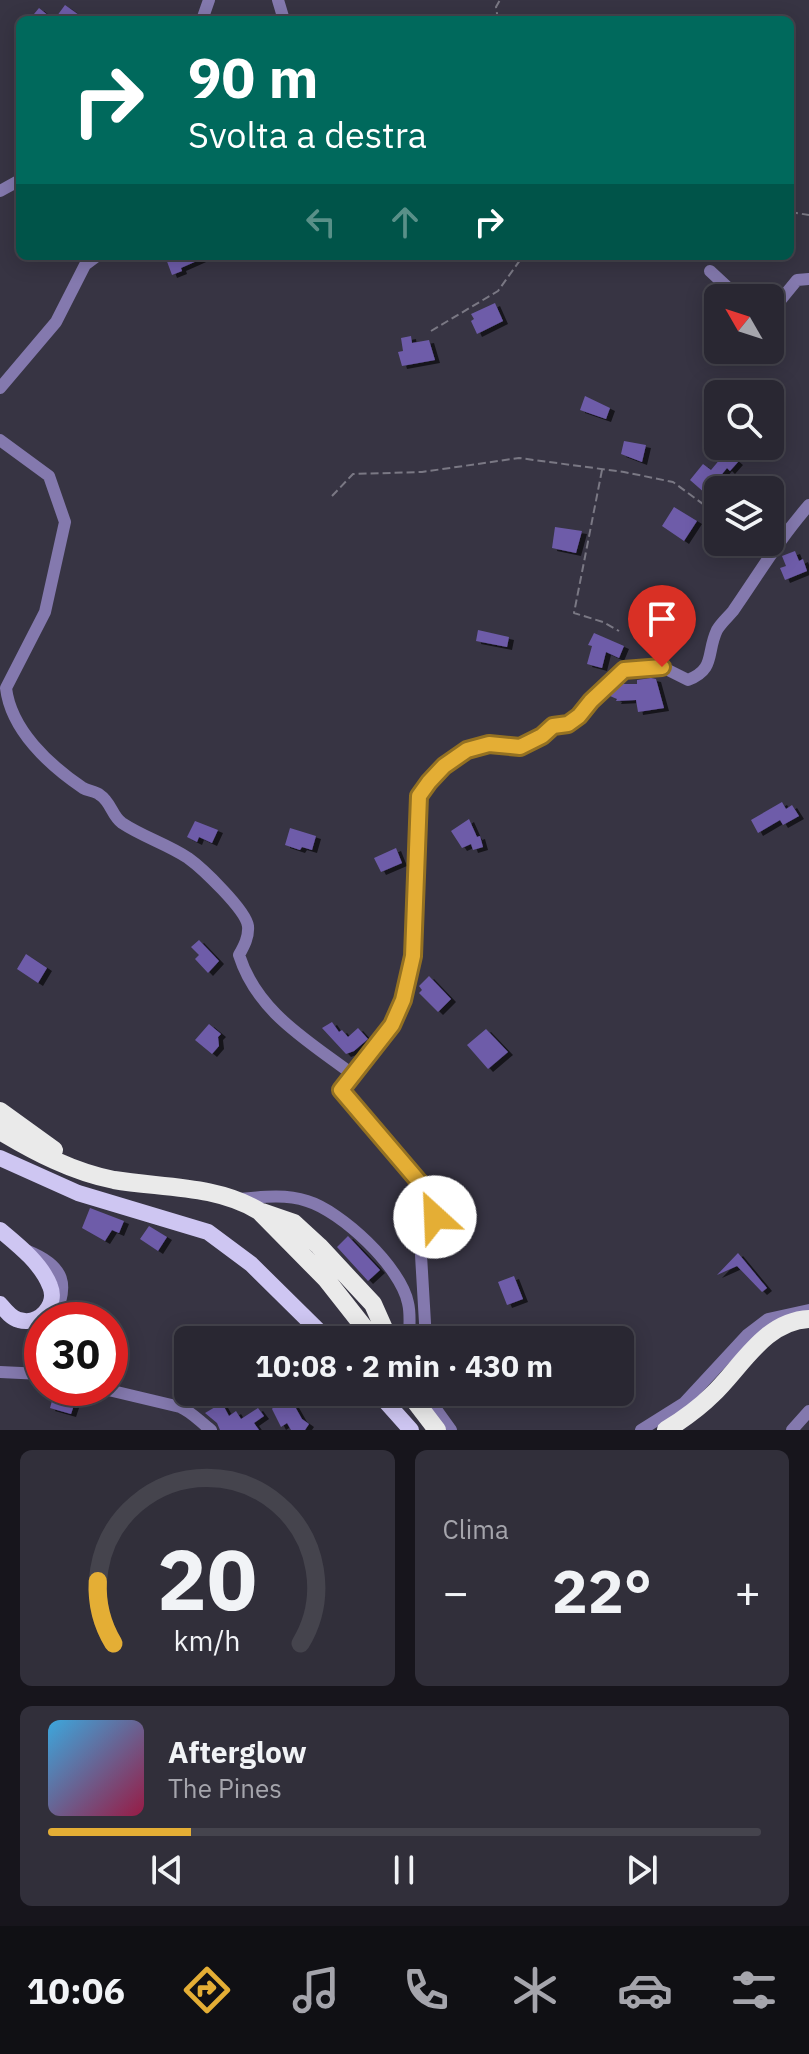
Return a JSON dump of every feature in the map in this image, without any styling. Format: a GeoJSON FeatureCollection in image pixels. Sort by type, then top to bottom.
{"type":"FeatureCollection","features":[{"type":"Feature","properties":{"kind":"highway"},"geometry":{"type":"LineString","coordinates":[[0,1111],[86,1172]]}},
{"type":"Feature","properties":{"kind":"highway"},"geometry":{"type":"LineString","coordinates":[[3,1132],[40,1154],[86,1172],[110,1179],[236,1199],[282,1218],[306,1233],[373,1304],[383,1326]]}},
{"type":"Feature","properties":{"kind":"highway"},"geometry":{"type":"LineString","coordinates":[[259,1211],[326,1279],[363,1326]]}},
{"type":"Feature","properties":{"kind":"highway"},"geometry":{"type":"LineString","coordinates":[[666,1430],[713,1394],[774,1330],[809,1319]]}},
{"type":"Feature","properties":{"kind":"main road"},"geometry":{"type":"LineString","coordinates":[[0,1158],[78,1193],[208,1232],[251,1264],[314,1326]]}},
{"type":"Feature","properties":{"kind":"main road"},"geometry":{"type":"LineString","coordinates":[[0,1230],[21,1248],[50,1285],[51,1301],[43,1315],[28,1321],[12,1317],[0,1304]]}},
{"type":"Feature","properties":{"kind":"main road"},"geometry":{"type":"LineString","coordinates":[[390,1406],[411,1430]]}},
{"type":"Feature","properties":{"kind":"street"},"geometry":{"type":"LineString","coordinates":[[0,388],[56,322],[85,265],[92,260]]}},
{"type":"Feature","properties":{"kind":"street"},"geometry":{"type":"LineString","coordinates":[[710,271],[724,284]]}},
{"type":"Feature","properties":{"kind":"street"},"geometry":{"type":"LineString","coordinates":[[784,296],[797,280],[809,279]]}},
{"type":"Feature","properties":{"kind":"street"},"geometry":{"type":"LineString","coordinates":[[0,440],[49,476],[65,522],[45,612],[6,688],[7,700],[24,734],[51,763],[85,789],[106,800],[117,820],[189,858],[235,904],[248,922],[248,936],[239,955],[251,982],[289,1028],[352,1074]]}},
{"type":"Feature","properties":{"kind":"street"},"geometry":{"type":"LineString","coordinates":[[425,1326],[421,1255],[434,1244],[437,1233],[430,1199],[421,1184],[341,1090],[392,1025],[403,1000],[413,956],[419,796],[444,766],[467,750],[489,744],[520,747],[542,736],[553,726],[568,724],[624,670],[662,667],[688,680],[698,676],[706,670],[717,629],[777,544],[809,505]]}},
{"type":"Feature","properties":{"kind":"street"},"geometry":{"type":"LineString","coordinates":[[236,1199],[279,1196],[306,1200],[329,1209],[360,1236],[400,1283],[408,1301],[409,1326]]}},
{"type":"Feature","properties":{"kind":"street"},"geometry":{"type":"LineString","coordinates":[[21,1248],[48,1260],[58,1271],[64,1294],[61,1302]]}},
{"type":"Feature","properties":{"kind":"street"},"geometry":{"type":"LineString","coordinates":[[641,1430],[684,1403],[747,1335],[768,1319],[809,1310]]}},
{"type":"Feature","properties":{"kind":"street"},"geometry":{"type":"LineString","coordinates":[[0,1372],[24,1373]]}},
{"type":"Feature","properties":{"kind":"street"},"geometry":{"type":"LineString","coordinates":[[128,1395],[190,1411],[191,1425],[211,1430]]}},
{"type":"Feature","properties":{"kind":"street"},"geometry":{"type":"LineString","coordinates":[[433,1410],[451,1430]]}},
{"type":"Feature","properties":{"kind":"street"},"geometry":{"type":"LineString","coordinates":[[792,1430],[809,1411]]}},
{"type":"Feature","properties":{"kind":"path"},"geometry":{"type":"LineString","coordinates":[[431,331],[498,291],[520,260]]}},
{"type":"Feature","properties":{"kind":"path"},"geometry":{"type":"LineString","coordinates":[[332,496],[353,474],[422,472],[519,458],[673,482],[704,505]]}},
{"type":"Feature","properties":{"kind":"path"},"geometry":{"type":"LineString","coordinates":[[602,469],[574,613],[603,622],[619,631]]}},
{"type":"Feature","properties":{"kind":"building"},"geometry":{"type":"Polygon","coordinates":[[[65,5],[80,16],[57,16],[65,5]]]}},
{"type":"Feature","properties":{"kind":"building"},"geometry":{"type":"Polygon","coordinates":[[[39,8],[49,16],[32,16],[39,8]]]}},
{"type":"Feature","properties":{"kind":"building"},"geometry":{"type":"Polygon","coordinates":[[[166,260],[199,260],[181,268],[182,271],[172,275],[166,260]]]}},
{"type":"Feature","properties":{"kind":"building"},"geometry":{"type":"Polygon","coordinates":[[[495,303],[503,321],[477,334],[471,314],[495,303]]]}},
{"type":"Feature","properties":{"kind":"building"},"geometry":{"type":"Polygon","coordinates":[[[411,336],[412,343],[429,340],[435,360],[402,366],[398,352],[403,351],[401,338],[411,336]]]}},
{"type":"Feature","properties":{"kind":"building"},"geometry":{"type":"Polygon","coordinates":[[[585,396],[610,408],[606,419],[580,410],[585,396]]]}},
{"type":"Feature","properties":{"kind":"building"},"geometry":{"type":"Polygon","coordinates":[[[624,441],[646,445],[642,462],[621,454],[624,441]]]}},
{"type":"Feature","properties":{"kind":"building"},"geometry":{"type":"Polygon","coordinates":[[[719,460],[738,462],[721,476],[704,476],[704,492],[690,480],[703,464],[711,470],[719,460]]]}},
{"type":"Feature","properties":{"kind":"building"},"geometry":{"type":"Polygon","coordinates":[[[674,507],[697,521],[684,541],[662,526],[674,507]]]}},
{"type":"Feature","properties":{"kind":"building"},"geometry":{"type":"Polygon","coordinates":[[[555,527],[582,531],[576,553],[552,548],[555,527]]]}},
{"type":"Feature","properties":{"kind":"building"},"geometry":{"type":"Polygon","coordinates":[[[795,551],[799,561],[803,559],[807,571],[785,580],[780,568],[786,566],[784,555],[795,551]]]}},
{"type":"Feature","properties":{"kind":"building"},"geometry":{"type":"Polygon","coordinates":[[[478,630],[509,637],[507,647],[476,641],[478,630]]]}},
{"type":"Feature","properties":{"kind":"building"},"geometry":{"type":"Polygon","coordinates":[[[594,633],[624,646],[619,658],[606,652],[602,668],[587,664],[592,646],[588,645],[594,633]]]}},
{"type":"Feature","properties":{"kind":"building"},"geometry":{"type":"Polygon","coordinates":[[[656,679],[664,708],[638,712],[636,700],[616,701],[610,696],[622,684],[637,684],[637,680],[656,679]]]}},
{"type":"Feature","properties":{"kind":"building"},"geometry":{"type":"Polygon","coordinates":[[[782,802],[786,809],[792,805],[799,816],[783,825],[780,820],[758,833],[751,820],[782,802]]]}},
{"type":"Feature","properties":{"kind":"building"},"geometry":{"type":"Polygon","coordinates":[[[469,819],[483,847],[473,850],[471,844],[462,848],[451,831],[469,819]]]}},
{"type":"Feature","properties":{"kind":"building"},"geometry":{"type":"Polygon","coordinates":[[[195,821],[218,830],[212,843],[199,837],[197,842],[187,837],[195,821]]]}},
{"type":"Feature","properties":{"kind":"building"},"geometry":{"type":"Polygon","coordinates":[[[290,828],[316,836],[312,850],[285,845],[290,828]]]}},
{"type":"Feature","properties":{"kind":"building"},"geometry":{"type":"Polygon","coordinates":[[[396,848],[402,863],[381,872],[374,858],[396,848]]]}},
{"type":"Feature","properties":{"kind":"building"},"geometry":{"type":"Polygon","coordinates":[[[199,940],[219,961],[208,973],[195,959],[199,955],[191,947],[199,940]]]}},
{"type":"Feature","properties":{"kind":"building"},"geometry":{"type":"Polygon","coordinates":[[[26,954],[47,968],[38,983],[17,969],[26,954]]]}},
{"type":"Feature","properties":{"kind":"building"},"geometry":{"type":"Polygon","coordinates":[[[429,976],[451,999],[438,1012],[419,993],[422,990],[419,986],[429,976]]]}},
{"type":"Feature","properties":{"kind":"building"},"geometry":{"type":"Polygon","coordinates":[[[332,1022],[339,1032],[342,1030],[348,1037],[358,1028],[368,1039],[346,1054],[322,1028],[332,1022]]]}},
{"type":"Feature","properties":{"kind":"building"},"geometry":{"type":"Polygon","coordinates":[[[209,1024],[221,1034],[218,1037],[219,1046],[212,1054],[195,1040],[209,1024]]]}},
{"type":"Feature","properties":{"kind":"building"},"geometry":{"type":"Polygon","coordinates":[[[486,1029],[508,1052],[488,1069],[467,1045],[486,1029]]]}},
{"type":"Feature","properties":{"kind":"building"},"geometry":{"type":"Polygon","coordinates":[[[90,1208],[124,1221],[119,1233],[112,1230],[105,1241],[82,1228],[90,1208]]]}},
{"type":"Feature","properties":{"kind":"building"},"geometry":{"type":"Polygon","coordinates":[[[149,1226],[167,1237],[158,1251],[140,1239],[149,1226]]]}},
{"type":"Feature","properties":{"kind":"building"},"geometry":{"type":"Polygon","coordinates":[[[348,1236],[380,1270],[368,1281],[337,1247],[348,1236]]]}},
{"type":"Feature","properties":{"kind":"building"},"geometry":{"type":"Polygon","coordinates":[[[738,1253],[767,1288],[762,1292],[737,1266],[717,1275],[738,1253]]]}},
{"type":"Feature","properties":{"kind":"building"},"geometry":{"type":"Polygon","coordinates":[[[514,1276],[523,1299],[507,1305],[498,1282],[514,1276]]]}},
{"type":"Feature","properties":{"kind":"building"},"geometry":{"type":"Polygon","coordinates":[[[51,1406],[74,1406],[71,1414],[51,1406]]]}},
{"type":"Feature","properties":{"kind":"building"},"geometry":{"type":"Polygon","coordinates":[[[224,1406],[229,1416],[236,1411],[241,1419],[258,1408],[264,1416],[254,1423],[259,1430],[220,1430],[205,1413],[224,1406]]]}},
{"type":"Feature","properties":{"kind":"building"},"geometry":{"type":"Polygon","coordinates":[[[274,1406],[295,1406],[309,1424],[305,1430],[291,1430],[287,1423],[281,1427],[272,1409],[274,1406]]]}},
{"type":"Feature","properties":{"kind":"route"},"geometry":{"type":"LineString","coordinates":[[435,1217],[430,1199],[421,1184],[341,1090],[392,1025],[403,1000],[413,956],[419,796],[444,766],[467,750],[489,744],[520,747],[530,743],[553,726],[568,724],[579,716],[624,670],[662,667]]}}]}
